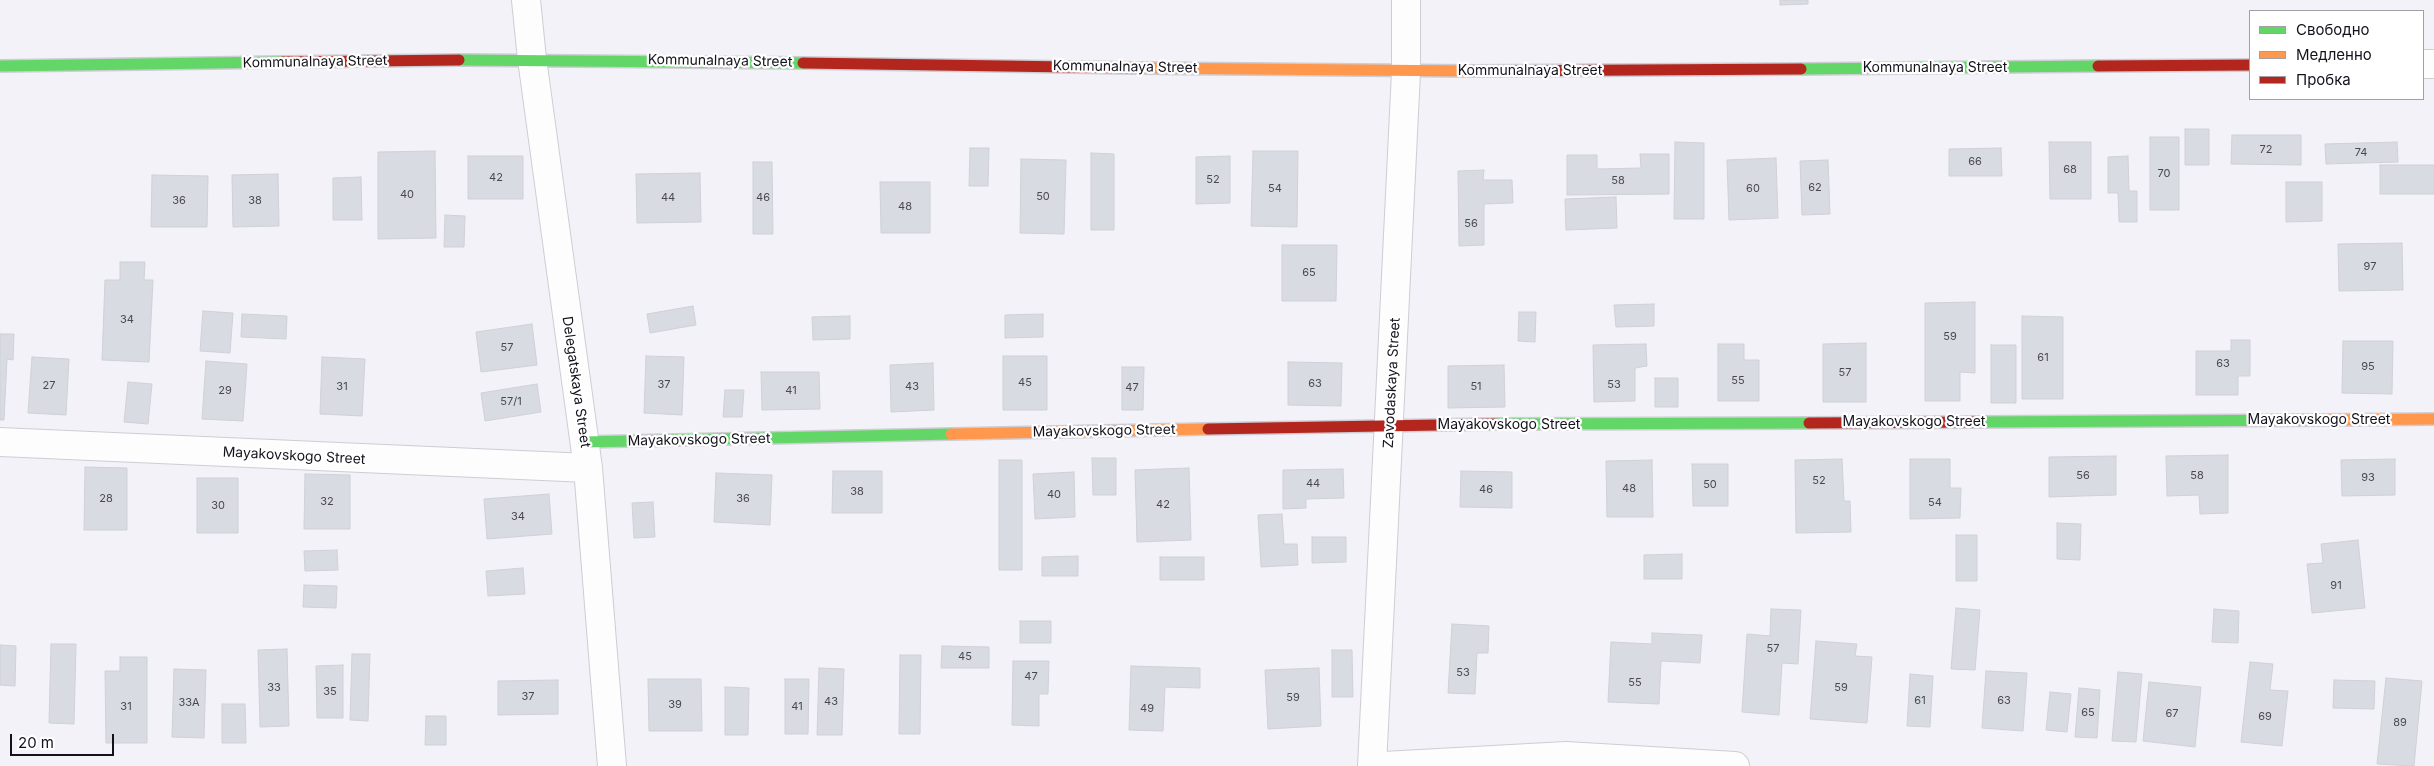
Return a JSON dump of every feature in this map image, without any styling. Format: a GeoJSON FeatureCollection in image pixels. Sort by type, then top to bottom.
{"type":"FeatureCollection","features":[{"type":"Feature","properties":{"kind":"street","name":"Delegatskaya Street"},"geometry":{"type":"LineString","coordinates":[[526,0],[532,59],[586,455],[612,766]]}},
{"type":"Feature","properties":{"kind":"street","name":"Zavodaskaya Street"},"geometry":{"type":"LineString","coordinates":[[1372,766],[1406,72],[1406,0]]}},
{"type":"Feature","properties":{"kind":"street","name":"Kommunalnaya Street"},"geometry":{"type":"LineString","coordinates":[[0,66],[532,59],[1406,72],[2249,65]]}},
{"type":"Feature","properties":{"kind":"street","name":"Mayakovskogo Street"},"geometry":{"type":"LineString","coordinates":[[0,442],[586,455],[1390,426],[2434,419]]}},
{"type":"Feature","properties":{"kind":"street"},"geometry":{"type":"LineString","coordinates":[[1384,766],[1566,756],[1735,766]]}},
{"type":"Feature","properties":{"kind":"building"},"geometry":{"type":"Polygon","coordinates":[[[1780,0],[1808,0],[1808,4],[1780,5],[1780,0]]]}},
{"type":"Feature","properties":{"kind":"building"},"geometry":{"type":"Polygon","coordinates":[[[2185,129],[2209,129],[2209,165],[2185,165],[2185,129]]]}},
{"type":"Feature","properties":{"kind":"building"},"geometry":{"type":"Polygon","coordinates":[[[2232,135],[2301,135],[2301,165],[2231,164],[2232,135]]]}},
{"type":"Feature","properties":{"kind":"building"},"geometry":{"type":"Polygon","coordinates":[[[2150,137],[2179,137],[2179,210],[2150,210],[2150,137]]]}},
{"type":"Feature","properties":{"kind":"building"},"geometry":{"type":"Polygon","coordinates":[[[1675,142],[1704,143],[1704,219],[1674,219],[1675,142]]]}},
{"type":"Feature","properties":{"kind":"building"},"geometry":{"type":"Polygon","coordinates":[[[2049,142],[2091,142],[2091,199],[2050,199],[2049,142]]]}},
{"type":"Feature","properties":{"kind":"building"},"geometry":{"type":"Polygon","coordinates":[[[2397,142],[2398,162],[2326,164],[2325,144],[2397,142]]]}},
{"type":"Feature","properties":{"kind":"building"},"geometry":{"type":"Polygon","coordinates":[[[970,148],[989,148],[988,186],[969,186],[970,148]]]}},
{"type":"Feature","properties":{"kind":"building"},"geometry":{"type":"Polygon","coordinates":[[[2001,148],[2002,176],[1949,176],[1949,149],[2001,148]]]}},
{"type":"Feature","properties":{"kind":"building"},"geometry":{"type":"Polygon","coordinates":[[[435,151],[436,238],[378,239],[378,152],[435,151]]]}},
{"type":"Feature","properties":{"kind":"building"},"geometry":{"type":"Polygon","coordinates":[[[1253,151],[1298,151],[1297,227],[1251,226],[1253,151]]]}},
{"type":"Feature","properties":{"kind":"building"},"geometry":{"type":"Polygon","coordinates":[[[1091,153],[1114,154],[1114,230],[1091,230],[1091,153]]]}},
{"type":"Feature","properties":{"kind":"building"},"geometry":{"type":"Polygon","coordinates":[[[1640,154],[1669,154],[1669,194],[1567,195],[1567,155],[1597,155],[1597,169],[1641,168],[1640,154]]]}},
{"type":"Feature","properties":{"kind":"building"},"geometry":{"type":"Polygon","coordinates":[[[468,156],[523,156],[523,199],[468,199],[468,156]]]}},
{"type":"Feature","properties":{"kind":"building"},"geometry":{"type":"Polygon","coordinates":[[[1230,156],[1230,203],[1196,204],[1196,157],[1230,156]]]}},
{"type":"Feature","properties":{"kind":"building"},"geometry":{"type":"Polygon","coordinates":[[[2128,156],[2129,191],[2137,191],[2137,222],[2119,222],[2118,193],[2108,193],[2108,157],[2128,156]]]}},
{"type":"Feature","properties":{"kind":"building"},"geometry":{"type":"Polygon","coordinates":[[[1776,158],[1778,218],[1729,220],[1727,160],[1776,158]]]}},
{"type":"Feature","properties":{"kind":"building"},"geometry":{"type":"Polygon","coordinates":[[[1021,159],[1066,160],[1064,234],[1020,233],[1021,159]]]}},
{"type":"Feature","properties":{"kind":"building"},"geometry":{"type":"Polygon","coordinates":[[[1828,160],[1830,214],[1802,215],[1800,161],[1828,160]]]}},
{"type":"Feature","properties":{"kind":"building"},"geometry":{"type":"Polygon","coordinates":[[[753,162],[772,162],[773,234],[753,234],[753,162]]]}},
{"type":"Feature","properties":{"kind":"building"},"geometry":{"type":"Polygon","coordinates":[[[2380,165],[2434,165],[2434,194],[2380,194],[2380,165]]]}},
{"type":"Feature","properties":{"kind":"building"},"geometry":{"type":"Polygon","coordinates":[[[1484,170],[1483,180],[1512,180],[1513,203],[1484,204],[1484,245],[1459,246],[1458,171],[1484,170]]]}},
{"type":"Feature","properties":{"kind":"building"},"geometry":{"type":"Polygon","coordinates":[[[700,173],[701,222],[637,223],[636,174],[700,173]]]}},
{"type":"Feature","properties":{"kind":"building"},"geometry":{"type":"Polygon","coordinates":[[[278,174],[279,226],[233,227],[232,175],[278,174]]]}},
{"type":"Feature","properties":{"kind":"building"},"geometry":{"type":"Polygon","coordinates":[[[152,175],[208,176],[207,227],[151,227],[152,175]]]}},
{"type":"Feature","properties":{"kind":"building"},"geometry":{"type":"Polygon","coordinates":[[[361,177],[362,220],[333,220],[333,178],[361,177]]]}},
{"type":"Feature","properties":{"kind":"building"},"geometry":{"type":"Polygon","coordinates":[[[880,182],[930,182],[930,233],[881,233],[880,182]]]}},
{"type":"Feature","properties":{"kind":"building"},"geometry":{"type":"Polygon","coordinates":[[[2286,182],[2322,182],[2322,221],[2286,222],[2286,182]]]}},
{"type":"Feature","properties":{"kind":"building"},"geometry":{"type":"Polygon","coordinates":[[[1616,197],[1617,228],[1566,230],[1565,199],[1616,197]]]}},
{"type":"Feature","properties":{"kind":"building"},"geometry":{"type":"Polygon","coordinates":[[[445,215],[465,216],[464,247],[444,247],[445,215]]]}},
{"type":"Feature","properties":{"kind":"building"},"geometry":{"type":"Polygon","coordinates":[[[2402,243],[2403,290],[2339,291],[2338,244],[2402,243]]]}},
{"type":"Feature","properties":{"kind":"building"},"geometry":{"type":"Polygon","coordinates":[[[1282,245],[1337,245],[1336,301],[1282,301],[1282,245]]]}},
{"type":"Feature","properties":{"kind":"building"},"geometry":{"type":"Polygon","coordinates":[[[120,262],[145,262],[144,280],[153,280],[149,362],[102,360],[105,280],[120,280],[120,262]]]}},
{"type":"Feature","properties":{"kind":"building"},"geometry":{"type":"Polygon","coordinates":[[[1975,302],[1975,373],[1960,372],[1960,401],[1925,401],[1925,303],[1975,302]]]}},
{"type":"Feature","properties":{"kind":"building"},"geometry":{"type":"Polygon","coordinates":[[[1654,304],[1654,326],[1616,327],[1614,305],[1654,304]]]}},
{"type":"Feature","properties":{"kind":"building"},"geometry":{"type":"Polygon","coordinates":[[[693,306],[696,325],[650,333],[647,314],[693,306]]]}},
{"type":"Feature","properties":{"kind":"building"},"geometry":{"type":"Polygon","coordinates":[[[203,311],[233,313],[230,353],[200,351],[203,311]]]}},
{"type":"Feature","properties":{"kind":"building"},"geometry":{"type":"Polygon","coordinates":[[[1519,312],[1536,312],[1535,342],[1518,341],[1519,312]]]}},
{"type":"Feature","properties":{"kind":"building"},"geometry":{"type":"Polygon","coordinates":[[[242,314],[287,316],[286,339],[241,337],[242,314]]]}},
{"type":"Feature","properties":{"kind":"building"},"geometry":{"type":"Polygon","coordinates":[[[1043,314],[1043,337],[1005,338],[1005,315],[1043,314]]]}},
{"type":"Feature","properties":{"kind":"building"},"geometry":{"type":"Polygon","coordinates":[[[850,316],[850,339],[813,340],[812,317],[850,316]]]}},
{"type":"Feature","properties":{"kind":"building"},"geometry":{"type":"Polygon","coordinates":[[[2022,316],[2063,317],[2063,399],[2022,399],[2022,316]]]}},
{"type":"Feature","properties":{"kind":"building"},"geometry":{"type":"Polygon","coordinates":[[[532,324],[537,365],[481,372],[476,332],[532,324]]]}},
{"type":"Feature","properties":{"kind":"building"},"geometry":{"type":"Polygon","coordinates":[[[0,334],[14,334],[13,360],[7,359],[4,420],[0,420],[0,334]]]}},
{"type":"Feature","properties":{"kind":"building"},"geometry":{"type":"Polygon","coordinates":[[[2231,340],[2250,340],[2250,376],[2238,376],[2238,395],[2196,395],[2196,351],[2231,351],[2231,340]]]}},
{"type":"Feature","properties":{"kind":"building"},"geometry":{"type":"Polygon","coordinates":[[[2343,341],[2393,341],[2392,394],[2342,393],[2343,341]]]}},
{"type":"Feature","properties":{"kind":"building"},"geometry":{"type":"Polygon","coordinates":[[[1866,343],[1866,402],[1823,402],[1823,344],[1866,343]]]}},
{"type":"Feature","properties":{"kind":"building"},"geometry":{"type":"Polygon","coordinates":[[[1646,344],[1647,366],[1635,368],[1635,401],[1594,402],[1593,345],[1646,344]]]}},
{"type":"Feature","properties":{"kind":"building"},"geometry":{"type":"Polygon","coordinates":[[[1718,344],[1744,344],[1744,360],[1759,360],[1759,401],[1718,401],[1718,344]]]}},
{"type":"Feature","properties":{"kind":"building"},"geometry":{"type":"Polygon","coordinates":[[[1991,345],[2016,345],[2016,403],[1991,403],[1991,345]]]}},
{"type":"Feature","properties":{"kind":"building"},"geometry":{"type":"Polygon","coordinates":[[[646,356],[684,357],[682,415],[644,413],[646,356]]]}},
{"type":"Feature","properties":{"kind":"building"},"geometry":{"type":"Polygon","coordinates":[[[1003,356],[1047,356],[1047,410],[1003,410],[1003,356]]]}},
{"type":"Feature","properties":{"kind":"building"},"geometry":{"type":"Polygon","coordinates":[[[32,357],[69,359],[66,415],[28,413],[32,357]]]}},
{"type":"Feature","properties":{"kind":"building"},"geometry":{"type":"Polygon","coordinates":[[[322,357],[365,359],[362,416],[320,414],[322,357]]]}},
{"type":"Feature","properties":{"kind":"building"},"geometry":{"type":"Polygon","coordinates":[[[206,361],[247,364],[243,421],[202,419],[206,361]]]}},
{"type":"Feature","properties":{"kind":"building"},"geometry":{"type":"Polygon","coordinates":[[[1288,362],[1342,363],[1341,406],[1288,405],[1288,362]]]}},
{"type":"Feature","properties":{"kind":"building"},"geometry":{"type":"Polygon","coordinates":[[[933,363],[934,410],[891,412],[890,365],[933,363]]]}},
{"type":"Feature","properties":{"kind":"building"},"geometry":{"type":"Polygon","coordinates":[[[1504,365],[1505,407],[1448,408],[1448,366],[1504,365]]]}},
{"type":"Feature","properties":{"kind":"building"},"geometry":{"type":"Polygon","coordinates":[[[1122,367],[1144,367],[1143,410],[1122,410],[1122,367]]]}},
{"type":"Feature","properties":{"kind":"building"},"geometry":{"type":"Polygon","coordinates":[[[761,372],[819,372],[820,409],[762,410],[761,372]]]}},
{"type":"Feature","properties":{"kind":"building"},"geometry":{"type":"Polygon","coordinates":[[[1655,378],[1678,378],[1678,407],[1655,407],[1655,378]]]}},
{"type":"Feature","properties":{"kind":"building"},"geometry":{"type":"Polygon","coordinates":[[[128,382],[152,384],[148,424],[124,422],[128,382]]]}},
{"type":"Feature","properties":{"kind":"building"},"geometry":{"type":"Polygon","coordinates":[[[537,384],[541,412],[485,421],[481,393],[537,384]]]}},
{"type":"Feature","properties":{"kind":"building"},"geometry":{"type":"Polygon","coordinates":[[[725,390],[744,390],[742,417],[723,417],[725,390]]]}},
{"type":"Feature","properties":{"kind":"building"},"geometry":{"type":"Polygon","coordinates":[[[2228,455],[2228,513],[2200,514],[2199,495],[2167,496],[2166,456],[2228,455]]]}},
{"type":"Feature","properties":{"kind":"building"},"geometry":{"type":"Polygon","coordinates":[[[2116,456],[2116,495],[2049,497],[2049,457],[2116,456]]]}},
{"type":"Feature","properties":{"kind":"building"},"geometry":{"type":"Polygon","coordinates":[[[1092,458],[1116,458],[1116,495],[1093,495],[1092,458]]]}},
{"type":"Feature","properties":{"kind":"building"},"geometry":{"type":"Polygon","coordinates":[[[1842,459],[1844,501],[1850,501],[1851,532],[1796,533],[1795,460],[1842,459]]]}},
{"type":"Feature","properties":{"kind":"building"},"geometry":{"type":"Polygon","coordinates":[[[1910,459],[1950,459],[1950,488],[1961,488],[1960,518],[1910,519],[1910,459]]]}},
{"type":"Feature","properties":{"kind":"building"},"geometry":{"type":"Polygon","coordinates":[[[2395,459],[2395,495],[2342,496],[2341,460],[2395,459]]]}},
{"type":"Feature","properties":{"kind":"building"},"geometry":{"type":"Polygon","coordinates":[[[999,460],[1022,460],[1022,570],[999,570],[999,460]]]}},
{"type":"Feature","properties":{"kind":"building"},"geometry":{"type":"Polygon","coordinates":[[[1652,460],[1653,517],[1607,517],[1606,461],[1652,460]]]}},
{"type":"Feature","properties":{"kind":"building"},"geometry":{"type":"Polygon","coordinates":[[[1692,464],[1728,464],[1728,506],[1693,506],[1692,464]]]}},
{"type":"Feature","properties":{"kind":"building"},"geometry":{"type":"Polygon","coordinates":[[[85,467],[127,468],[127,530],[84,530],[85,467]]]}},
{"type":"Feature","properties":{"kind":"building"},"geometry":{"type":"Polygon","coordinates":[[[1189,468],[1191,540],[1137,542],[1135,470],[1189,468]]]}},
{"type":"Feature","properties":{"kind":"building"},"geometry":{"type":"Polygon","coordinates":[[[1343,469],[1344,498],[1306,499],[1306,508],[1283,509],[1283,470],[1343,469]]]}},
{"type":"Feature","properties":{"kind":"building"},"geometry":{"type":"Polygon","coordinates":[[[833,471],[882,471],[882,513],[832,513],[833,471]]]}},
{"type":"Feature","properties":{"kind":"building"},"geometry":{"type":"Polygon","coordinates":[[[1461,471],[1512,472],[1512,508],[1460,507],[1461,471]]]}},
{"type":"Feature","properties":{"kind":"building"},"geometry":{"type":"Polygon","coordinates":[[[1074,472],[1075,517],[1035,519],[1033,474],[1074,472]]]}},
{"type":"Feature","properties":{"kind":"building"},"geometry":{"type":"Polygon","coordinates":[[[716,473],[772,475],[770,525],[714,522],[716,473]]]}},
{"type":"Feature","properties":{"kind":"building"},"geometry":{"type":"Polygon","coordinates":[[[305,474],[350,475],[350,529],[304,529],[305,474]]]}},
{"type":"Feature","properties":{"kind":"building"},"geometry":{"type":"Polygon","coordinates":[[[197,478],[238,478],[238,533],[197,533],[197,478]]]}},
{"type":"Feature","properties":{"kind":"building"},"geometry":{"type":"Polygon","coordinates":[[[549,494],[552,534],[487,539],[484,499],[549,494]]]}},
{"type":"Feature","properties":{"kind":"building"},"geometry":{"type":"Polygon","coordinates":[[[653,502],[655,537],[634,538],[632,503],[653,502]]]}},
{"type":"Feature","properties":{"kind":"building"},"geometry":{"type":"Polygon","coordinates":[[[1282,514],[1284,544],[1297,544],[1298,565],[1261,567],[1258,515],[1282,514]]]}},
{"type":"Feature","properties":{"kind":"building"},"geometry":{"type":"Polygon","coordinates":[[[2057,523],[2081,524],[2080,560],[2057,559],[2057,523]]]}},
{"type":"Feature","properties":{"kind":"building"},"geometry":{"type":"Polygon","coordinates":[[[1956,535],[1977,535],[1977,581],[1956,581],[1956,535]]]}},
{"type":"Feature","properties":{"kind":"building"},"geometry":{"type":"Polygon","coordinates":[[[1312,537],[1346,537],[1346,562],[1312,563],[1312,537]]]}},
{"type":"Feature","properties":{"kind":"building"},"geometry":{"type":"Polygon","coordinates":[[[2358,540],[2365,608],[2312,613],[2307,564],[2323,563],[2321,544],[2358,540]]]}},
{"type":"Feature","properties":{"kind":"building"},"geometry":{"type":"Polygon","coordinates":[[[337,550],[338,570],[305,571],[304,551],[337,550]]]}},
{"type":"Feature","properties":{"kind":"building"},"geometry":{"type":"Polygon","coordinates":[[[1682,554],[1682,579],[1644,579],[1644,555],[1682,554]]]}},
{"type":"Feature","properties":{"kind":"building"},"geometry":{"type":"Polygon","coordinates":[[[1078,556],[1078,576],[1042,576],[1042,557],[1078,556]]]}},
{"type":"Feature","properties":{"kind":"building"},"geometry":{"type":"Polygon","coordinates":[[[1160,557],[1204,557],[1204,580],[1160,580],[1160,557]]]}},
{"type":"Feature","properties":{"kind":"building"},"geometry":{"type":"Polygon","coordinates":[[[523,568],[525,594],[488,596],[486,571],[523,568]]]}},
{"type":"Feature","properties":{"kind":"building"},"geometry":{"type":"Polygon","coordinates":[[[304,585],[337,586],[336,608],[303,607],[304,585]]]}},
{"type":"Feature","properties":{"kind":"building"},"geometry":{"type":"Polygon","coordinates":[[[1956,608],[1980,610],[1975,670],[1951,669],[1956,608]]]}},
{"type":"Feature","properties":{"kind":"building"},"geometry":{"type":"Polygon","coordinates":[[[1771,609],[1801,610],[1798,664],[1782,663],[1779,715],[1742,712],[1747,634],[1770,636],[1771,609]]]}},
{"type":"Feature","properties":{"kind":"building"},"geometry":{"type":"Polygon","coordinates":[[[2214,609],[2239,611],[2238,643],[2212,642],[2214,609]]]}},
{"type":"Feature","properties":{"kind":"building"},"geometry":{"type":"Polygon","coordinates":[[[1020,621],[1051,621],[1051,643],[1020,643],[1020,621]]]}},
{"type":"Feature","properties":{"kind":"building"},"geometry":{"type":"Polygon","coordinates":[[[1452,624],[1489,626],[1488,653],[1477,653],[1475,694],[1448,693],[1452,624]]]}},
{"type":"Feature","properties":{"kind":"building"},"geometry":{"type":"Polygon","coordinates":[[[1652,633],[1702,635],[1700,663],[1661,661],[1659,704],[1608,702],[1611,642],[1652,644],[1652,633]]]}},
{"type":"Feature","properties":{"kind":"building"},"geometry":{"type":"Polygon","coordinates":[[[1816,641],[1857,644],[1855,656],[1872,657],[1867,723],[1810,719],[1816,641]]]}},
{"type":"Feature","properties":{"kind":"building"},"geometry":{"type":"Polygon","coordinates":[[[51,644],[76,644],[74,724],[49,723],[51,644]]]}},
{"type":"Feature","properties":{"kind":"building"},"geometry":{"type":"Polygon","coordinates":[[[0,645],[16,646],[15,686],[0,685],[0,645]]]}},
{"type":"Feature","properties":{"kind":"building"},"geometry":{"type":"Polygon","coordinates":[[[942,646],[989,647],[989,668],[941,668],[942,646]]]}},
{"type":"Feature","properties":{"kind":"building"},"geometry":{"type":"Polygon","coordinates":[[[287,649],[289,726],[260,727],[258,650],[287,649]]]}},
{"type":"Feature","properties":{"kind":"building"},"geometry":{"type":"Polygon","coordinates":[[[1332,650],[1352,650],[1353,697],[1332,697],[1332,650]]]}},
{"type":"Feature","properties":{"kind":"building"},"geometry":{"type":"Polygon","coordinates":[[[352,654],[370,654],[368,721],[350,720],[352,654]]]}},
{"type":"Feature","properties":{"kind":"building"},"geometry":{"type":"Polygon","coordinates":[[[900,655],[921,655],[920,734],[899,734],[900,655]]]}},
{"type":"Feature","properties":{"kind":"building"},"geometry":{"type":"Polygon","coordinates":[[[120,657],[147,657],[147,743],[106,743],[105,671],[120,671],[120,657]]]}},
{"type":"Feature","properties":{"kind":"building"},"geometry":{"type":"Polygon","coordinates":[[[1013,661],[1049,661],[1048,694],[1039,694],[1039,726],[1012,725],[1013,661]]]}},
{"type":"Feature","properties":{"kind":"building"},"geometry":{"type":"Polygon","coordinates":[[[2250,662],[2273,664],[2270,690],[2288,691],[2282,746],[2241,742],[2250,662]]]}},
{"type":"Feature","properties":{"kind":"building"},"geometry":{"type":"Polygon","coordinates":[[[343,665],[343,718],[317,718],[316,666],[343,665]]]}},
{"type":"Feature","properties":{"kind":"building"},"geometry":{"type":"Polygon","coordinates":[[[1131,666],[1200,668],[1200,688],[1165,687],[1163,731],[1129,730],[1131,666]]]}},
{"type":"Feature","properties":{"kind":"building"},"geometry":{"type":"Polygon","coordinates":[[[819,668],[844,669],[842,735],[817,735],[819,668]]]}},
{"type":"Feature","properties":{"kind":"building"},"geometry":{"type":"Polygon","coordinates":[[[1319,668],[1321,726],[1268,729],[1265,670],[1319,668]]]}},
{"type":"Feature","properties":{"kind":"building"},"geometry":{"type":"Polygon","coordinates":[[[174,669],[206,670],[204,738],[172,737],[174,669]]]}},
{"type":"Feature","properties":{"kind":"building"},"geometry":{"type":"Polygon","coordinates":[[[1986,671],[2027,673],[2023,731],[1982,728],[1986,671]]]}},
{"type":"Feature","properties":{"kind":"building"},"geometry":{"type":"Polygon","coordinates":[[[2118,672],[2142,674],[2136,742],[2112,741],[2118,672]]]}},
{"type":"Feature","properties":{"kind":"building"},"geometry":{"type":"Polygon","coordinates":[[[1910,674],[1933,676],[1930,727],[1907,726],[1910,674]]]}},
{"type":"Feature","properties":{"kind":"building"},"geometry":{"type":"Polygon","coordinates":[[[2386,678],[2422,681],[2414,766],[2377,764],[2386,678]]]}},
{"type":"Feature","properties":{"kind":"building"},"geometry":{"type":"Polygon","coordinates":[[[648,679],[701,679],[702,731],[649,731],[648,679]]]}},
{"type":"Feature","properties":{"kind":"building"},"geometry":{"type":"Polygon","coordinates":[[[785,679],[809,679],[808,734],[785,734],[785,679]]]}},
{"type":"Feature","properties":{"kind":"building"},"geometry":{"type":"Polygon","coordinates":[[[558,680],[558,714],[498,715],[498,681],[558,680]]]}},
{"type":"Feature","properties":{"kind":"building"},"geometry":{"type":"Polygon","coordinates":[[[2334,680],[2375,681],[2374,709],[2333,708],[2334,680]]]}},
{"type":"Feature","properties":{"kind":"building"},"geometry":{"type":"Polygon","coordinates":[[[2149,682],[2201,687],[2195,747],[2143,741],[2149,682]]]}},
{"type":"Feature","properties":{"kind":"building"},"geometry":{"type":"Polygon","coordinates":[[[725,687],[749,688],[748,735],[725,735],[725,687]]]}},
{"type":"Feature","properties":{"kind":"building"},"geometry":{"type":"Polygon","coordinates":[[[2079,688],[2100,690],[2097,738],[2075,737],[2079,688]]]}},
{"type":"Feature","properties":{"kind":"building"},"geometry":{"type":"Polygon","coordinates":[[[2050,692],[2071,694],[2067,732],[2046,730],[2050,692]]]}},
{"type":"Feature","properties":{"kind":"building"},"geometry":{"type":"Polygon","coordinates":[[[222,704],[245,704],[246,743],[222,743],[222,704]]]}},
{"type":"Feature","properties":{"kind":"building"},"geometry":{"type":"Polygon","coordinates":[[[426,716],[446,716],[446,745],[425,745],[426,716]]]}},
{"type":"Feature","properties":{"kind":"traffic: fast"},"geometry":{"type":"LineString","coordinates":[[459,60],[803,63]]}},
{"type":"Feature","properties":{"kind":"traffic: fast"},"geometry":{"type":"LineString","coordinates":[[0,66],[282,62]]}},
{"type":"Feature","properties":{"kind":"traffic: fast"},"geometry":{"type":"LineString","coordinates":[[1801,69],[2098,66]]}},
{"type":"Feature","properties":{"kind":"traffic: fast"},"geometry":{"type":"LineString","coordinates":[[1976,422],[2325,420]]}},
{"type":"Feature","properties":{"kind":"traffic: fast"},"geometry":{"type":"LineString","coordinates":[[1496,424],[1809,423]]}},
{"type":"Feature","properties":{"kind":"traffic: fast"},"geometry":{"type":"LineString","coordinates":[[584,442],[951,434]]}},
{"type":"Feature","properties":{"kind":"traffic: slow"},"geometry":{"type":"LineString","coordinates":[[1136,68],[1473,71]]}},
{"type":"Feature","properties":{"kind":"traffic: slow"},"geometry":{"type":"LineString","coordinates":[[2325,420],[2434,419]]}},
{"type":"Feature","properties":{"kind":"traffic: slow"},"geometry":{"type":"LineString","coordinates":[[951,434],[1208,429]]}},
{"type":"Feature","properties":{"kind":"traffic: jam"},"geometry":{"type":"LineString","coordinates":[[282,62],[459,60]]}},
{"type":"Feature","properties":{"kind":"traffic: jam"},"geometry":{"type":"LineString","coordinates":[[803,63],[1136,68]]}},
{"type":"Feature","properties":{"kind":"traffic: jam"},"geometry":{"type":"LineString","coordinates":[[2098,66],[2249,65]]}},
{"type":"Feature","properties":{"kind":"traffic: jam"},"geometry":{"type":"LineString","coordinates":[[1473,71],[1801,69]]}},
{"type":"Feature","properties":{"kind":"traffic: jam"},"geometry":{"type":"LineString","coordinates":[[1809,423],[1976,422]]}},
{"type":"Feature","properties":{"kind":"traffic: jam"},"geometry":{"type":"LineString","coordinates":[[1208,429],[1496,424]]}}]}
